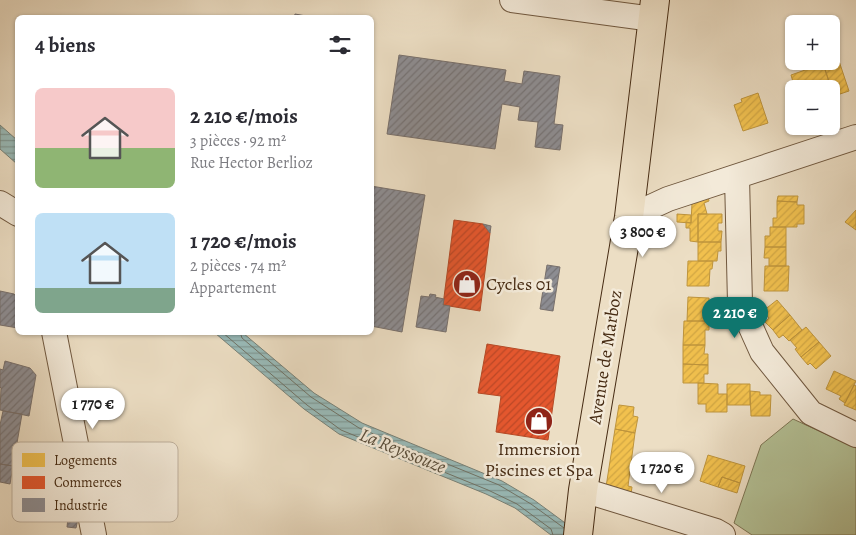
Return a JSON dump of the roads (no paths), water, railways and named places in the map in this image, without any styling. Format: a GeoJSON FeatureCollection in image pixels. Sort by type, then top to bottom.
{"type":"FeatureCollection","features":[{"type":"Feature","properties":{"kind":"main road","name":"Avenue de Marboz"},"geometry":{"type":"LineString","coordinates":[[578,535],[629,217],[654,9]]}},
{"type":"Feature","properties":{"kind":"street"},"geometry":{"type":"LineString","coordinates":[[512,0],[654,9]]}},
{"type":"Feature","properties":{"kind":"street"},"geometry":{"type":"LineString","coordinates":[[629,217],[668,199],[856,137]]}},
{"type":"Feature","properties":{"kind":"street"},"geometry":{"type":"LineString","coordinates":[[736,177],[740,304],[762,352],[811,413],[856,435]]}},
{"type":"Feature","properties":{"kind":"street"},"geometry":{"type":"LineString","coordinates":[[0,203],[15,212]]}},
{"type":"Feature","properties":{"kind":"street"},"geometry":{"type":"LineString","coordinates":[[55,335],[76,442]]}},
{"type":"Feature","properties":{"kind":"street"},"geometry":{"type":"LineString","coordinates":[[584,490],[716,530],[723,535]]}},
{"type":"Feature","properties":{"kind":"street"},"geometry":{"type":"LineString","coordinates":[[91,522],[94,535]]}},
{"type":"Feature","properties":{"kind":"water"},"geometry":{"type":"Polygon","coordinates":[[[0,125],[15,138],[15,162],[0,149],[0,125]]]}},
{"type":"Feature","properties":{"kind":"water","name":"La Reyssouze"},"geometry":{"type":"Polygon","coordinates":[[[217,335],[245,335],[314,393],[362,423],[502,481],[534,500],[572,528],[571,535],[551,535],[515,508],[486,494],[339,434],[304,409],[217,335]]]}},
{"type":"Feature","properties":{"kind":"place","name":"Cycles 01"},"geometry":{"type":"Point","coordinates":[467,284]}},
{"type":"Feature","properties":{"kind":"place","name":"Immersion Piscines et Spa"},"geometry":{"type":"Point","coordinates":[539,421]}}]}
